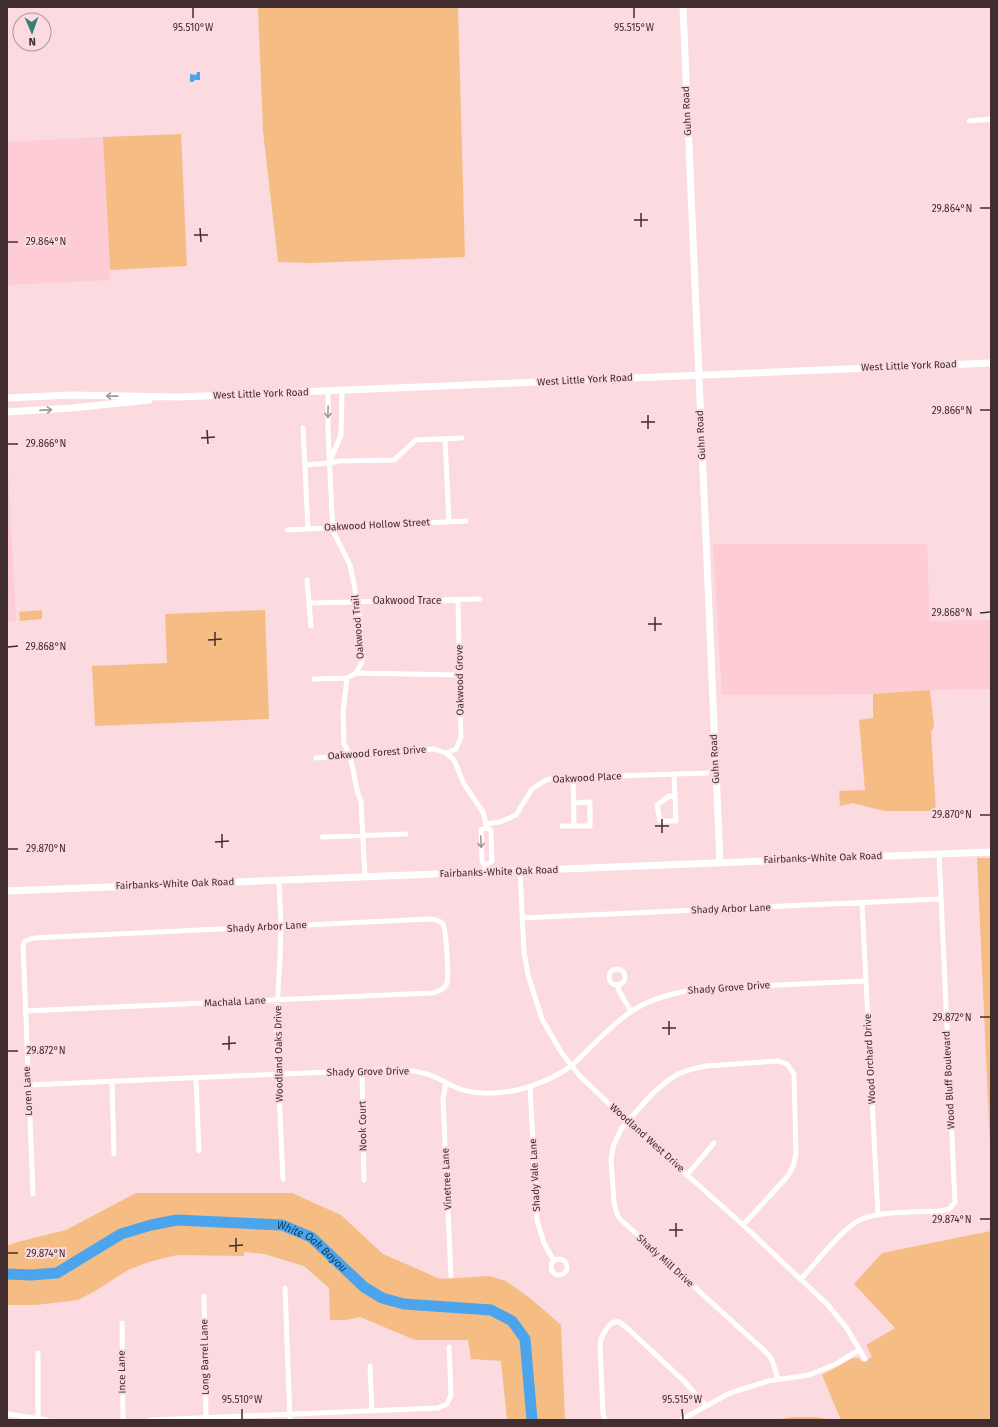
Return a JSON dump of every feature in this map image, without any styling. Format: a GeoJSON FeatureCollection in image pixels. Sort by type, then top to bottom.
{"type":"FeatureCollection","features":[{"type":"Feature","properties":{"kind":"street","name":"Guhn Road"},"geometry":{"type":"LineString","coordinates":[[683,7],[720,863]]}},
{"type":"Feature","properties":{"kind":"street"},"geometry":{"type":"LineString","coordinates":[[969,121],[991,119]]}},
{"type":"Feature","properties":{"kind":"street","name":"West Little York Road"},"geometry":{"type":"LineString","coordinates":[[7,398],[71,395],[179,397],[342,391],[698,374],[991,363]]}},
{"type":"Feature","properties":{"kind":"street","name":"Oakwood Trail"},"geometry":{"type":"LineString","coordinates":[[328,391],[329,464],[333,528],[350,565],[357,601],[362,662],[356,673]]}},
{"type":"Feature","properties":{"kind":"street","name":"Oakwood Trail"},"geometry":{"type":"LineString","coordinates":[[329,464],[341,435],[342,391]]}},
{"type":"Feature","properties":{"kind":"street","name":"West Little York Road"},"geometry":{"type":"LineString","coordinates":[[7,412],[72,408],[179,397]]}},
{"type":"Feature","properties":{"kind":"street"},"geometry":{"type":"LineString","coordinates":[[303,428],[308,529]]}},
{"type":"Feature","properties":{"kind":"street"},"geometry":{"type":"LineString","coordinates":[[305,465],[329,464],[339,461],[394,460],[416,440],[462,438]]}},
{"type":"Feature","properties":{"kind":"street"},"geometry":{"type":"LineString","coordinates":[[445,439],[449,522]]}},
{"type":"Feature","properties":{"kind":"street","name":"Oakwood Hollow Street"},"geometry":{"type":"LineString","coordinates":[[287,530],[466,521]]}},
{"type":"Feature","properties":{"kind":"street"},"geometry":{"type":"LineString","coordinates":[[306,580],[310,603],[311,626]]}},
{"type":"Feature","properties":{"kind":"street","name":"Oakwood Trace"},"geometry":{"type":"LineString","coordinates":[[310,603],[480,599]]}},
{"type":"Feature","properties":{"kind":"street","name":"Oakwood Grove"},"geometry":{"type":"LineString","coordinates":[[446,753],[456,749],[461,737],[458,600]]}},
{"type":"Feature","properties":{"kind":"street"},"geometry":{"type":"LineString","coordinates":[[314,679],[347,678],[356,673],[460,675]]}},
{"type":"Feature","properties":{"kind":"street"},"geometry":{"type":"LineString","coordinates":[[347,678],[342,723],[344,744],[350,755],[361,802],[365,877]]}},
{"type":"Feature","properties":{"kind":"street","name":"Oakwood Forest Drive"},"geometry":{"type":"LineString","coordinates":[[316,758],[434,749],[446,753]]}},
{"type":"Feature","properties":{"kind":"street"},"geometry":{"type":"LineString","coordinates":[[446,753],[454,760],[464,784],[483,812],[486,826],[491,831],[492,861],[486,868],[482,861],[481,830],[486,826]]}},
{"type":"Feature","properties":{"kind":"street","name":"Oakwood Place"},"geometry":{"type":"LineString","coordinates":[[486,826],[516,815],[532,789],[546,780],[554,778],[707,773]]}},
{"type":"Feature","properties":{"kind":"street"},"geometry":{"type":"LineString","coordinates":[[674,774],[675,797],[676,821],[660,821],[657,805],[669,796],[675,797]]}},
{"type":"Feature","properties":{"kind":"street"},"geometry":{"type":"LineString","coordinates":[[573,777],[574,826]]}},
{"type":"Feature","properties":{"kind":"street"},"geometry":{"type":"LineString","coordinates":[[562,826],[590,826],[590,802],[574,803]]}},
{"type":"Feature","properties":{"kind":"street"},"geometry":{"type":"LineString","coordinates":[[322,837],[406,834]]}},
{"type":"Feature","properties":{"kind":"street","name":"Fairbanks-White Oak Road"},"geometry":{"type":"LineString","coordinates":[[7,891],[365,877],[486,868],[520,871],[991,852]]}},
{"type":"Feature","properties":{"kind":"street","name":"Wood Bluff Boulevard"},"geometry":{"type":"LineString","coordinates":[[878,1215],[941,1211],[949,1209],[955,1202],[939,854]]}},
{"type":"Feature","properties":{"kind":"street","name":"Woodland West Drive"},"geometry":{"type":"LineString","coordinates":[[520,871],[525,962],[535,1000],[542,1019],[571,1066],[627,1121],[828,1304],[846,1326],[865,1359]]}},
{"type":"Feature","properties":{"kind":"street","name":"Woodland Oaks Drive"},"geometry":{"type":"LineString","coordinates":[[279,880],[281,926],[276,1026],[283,1179]]}},
{"type":"Feature","properties":{"kind":"street","name":"Shady Arbor Lane"},"geometry":{"type":"LineString","coordinates":[[522,918],[940,899]]}},
{"type":"Feature","properties":{"kind":"street","name":"Wood Orchard Drive"},"geometry":{"type":"LineString","coordinates":[[862,903],[878,1215]]}},
{"type":"Feature","properties":{"kind":"street","name":"Shady Arbor Lane"},"geometry":{"type":"LineString","coordinates":[[25,941],[34,938],[429,919],[439,921],[443,924],[445,933],[448,980],[444,988]]}},
{"type":"Feature","properties":{"kind":"street","name":"Loren Lane"},"geometry":{"type":"LineString","coordinates":[[25,941],[23,945],[25,1011],[33,1194]]}},
{"type":"Feature","properties":{"kind":"street","name":"Shady Grove Drive"},"geometry":{"type":"LineString","coordinates":[[28,1085],[397,1069],[425,1073],[467,1091],[485,1093],[517,1090],[554,1076],[571,1066],[611,1027],[631,1011],[655,999],[670,994],[695,989],[866,981]]}},
{"type":"Feature","properties":{"kind":"street"},"geometry":{"type":"LineString","coordinates":[[618,984],[619,991],[631,1011]]}},
{"type":"Feature","properties":{"kind":"street","name":"Machala Lane"},"geometry":{"type":"LineString","coordinates":[[25,1011],[432,993],[440,991],[444,988]]}},
{"type":"Feature","properties":{"kind":"street","name":"Shady Mill Drive"},"geometry":{"type":"LineString","coordinates":[[743,1225],[791,1171],[796,1154],[794,1074],[787,1064],[778,1061],[706,1066],[685,1071],[661,1086],[627,1121],[618,1135],[611,1153],[614,1202],[617,1214],[625,1225],[768,1354],[772,1360],[778,1379]]}},
{"type":"Feature","properties":{"kind":"street","name":"Nook Court"},"geometry":{"type":"LineString","coordinates":[[362,1071],[364,1180]]}},
{"type":"Feature","properties":{"kind":"street"},"geometry":{"type":"LineString","coordinates":[[196,1078],[198,1151]]}},
{"type":"Feature","properties":{"kind":"street"},"geometry":{"type":"LineString","coordinates":[[112,1082],[114,1154]]}},
{"type":"Feature","properties":{"kind":"street","name":"Vinetree Lane"},"geometry":{"type":"LineString","coordinates":[[446,1083],[443,1099],[451,1276]]}},
{"type":"Feature","properties":{"kind":"street","name":"Shady Vale Lane"},"geometry":{"type":"LineString","coordinates":[[530,1086],[537,1220],[544,1243],[554,1261]]}},
{"type":"Feature","properties":{"kind":"street"},"geometry":{"type":"LineString","coordinates":[[687,1175],[714,1143]]}},
{"type":"Feature","properties":{"kind":"street"},"geometry":{"type":"LineString","coordinates":[[801,1279],[850,1226],[860,1219],[878,1215]]}},
{"type":"Feature","properties":{"kind":"street"},"geometry":{"type":"LineString","coordinates":[[285,1288],[290,1420]]}},
{"type":"Feature","properties":{"kind":"street","name":"Long Barrel Lane"},"geometry":{"type":"LineString","coordinates":[[204,1296],[206,1418]]}},
{"type":"Feature","properties":{"kind":"street"},"geometry":{"type":"LineString","coordinates":[[606,1420],[603,1412],[600,1344],[611,1324],[619,1322],[685,1382],[706,1406]]}},
{"type":"Feature","properties":{"kind":"street","name":"Ince Lane"},"geometry":{"type":"LineString","coordinates":[[122,1323],[123,1420]]}},
{"type":"Feature","properties":{"kind":"street"},"geometry":{"type":"LineString","coordinates":[[150,1420],[443,1407],[449,1400],[451,1390],[449,1347]]}},
{"type":"Feature","properties":{"kind":"street"},"geometry":{"type":"LineString","coordinates":[[681,1420],[730,1393],[755,1384],[778,1379],[809,1376],[836,1364],[859,1350]]}},
{"type":"Feature","properties":{"kind":"street"},"geometry":{"type":"LineString","coordinates":[[38,1353],[38,1418]]}},
{"type":"Feature","properties":{"kind":"street"},"geometry":{"type":"LineString","coordinates":[[370,1366],[372,1411]]}},
{"type":"Feature","properties":{"kind":"street"},"geometry":{"type":"LineString","coordinates":[[7,1414],[47,1420]]}},
{"type":"Feature","properties":{"kind":"shaded area"},"geometry":{"type":"Polygon","coordinates":[[[258,7],[458,7],[465,257],[310,263],[278,262],[263,131],[258,7]]]}},
{"type":"Feature","properties":{"kind":"shaded area"},"geometry":{"type":"Polygon","coordinates":[[[181,134],[187,266],[110,270],[103,137],[181,134]]]}},
{"type":"Feature","properties":{"kind":"shaded area"},"geometry":{"type":"Polygon","coordinates":[[[103,137],[110,280],[7,285],[7,142],[103,137]]]}},
{"type":"Feature","properties":{"kind":"shaded area"},"geometry":{"type":"Polygon","coordinates":[[[7,453],[16,621],[7,622],[7,453]]]}},
{"type":"Feature","properties":{"kind":"shaded area"},"geometry":{"type":"Polygon","coordinates":[[[713,544],[927,544],[930,621],[991,620],[991,689],[930,690],[873,694],[722,695],[713,544]]]}},
{"type":"Feature","properties":{"kind":"shaded area"},"geometry":{"type":"Polygon","coordinates":[[[42,610],[42,619],[20,621],[19,612],[42,610]]]}},
{"type":"Feature","properties":{"kind":"shaded area"},"geometry":{"type":"Polygon","coordinates":[[[265,610],[269,719],[95,726],[92,666],[167,663],[165,614],[265,610]]]}},
{"type":"Feature","properties":{"kind":"shaded area"},"geometry":{"type":"Polygon","coordinates":[[[930,690],[934,726],[931,732],[936,811],[884,811],[853,803],[840,806],[839,791],[865,790],[859,720],[873,718],[873,694],[930,690]]]}},
{"type":"Feature","properties":{"kind":"shaded area"},"geometry":{"type":"Polygon","coordinates":[[[977,858],[991,858],[991,1166],[977,858]]]}},
{"type":"Feature","properties":{"kind":"shaded area"},"geometry":{"type":"Polygon","coordinates":[[[136,1193],[292,1193],[341,1215],[383,1254],[440,1279],[489,1276],[506,1281],[530,1298],[561,1325],[565,1420],[507,1420],[501,1361],[471,1359],[468,1340],[415,1340],[360,1317],[346,1320],[330,1320],[329,1288],[304,1266],[264,1254],[244,1252],[244,1256],[177,1255],[149,1262],[128,1270],[78,1300],[36,1305],[7,1305],[7,1246],[66,1230],[136,1193]]]}},
{"type":"Feature","properties":{"kind":"shaded area"},"geometry":{"type":"Polygon","coordinates":[[[991,1231],[991,1420],[841,1420],[822,1375],[853,1358],[858,1358],[862,1362],[872,1357],[866,1345],[895,1328],[854,1284],[882,1253],[991,1231]]]}},
{"type":"Feature","properties":{"kind":"shaded area"},"geometry":{"type":"Polygon","coordinates":[[[790,1417],[818,1417],[831,1420],[777,1420],[790,1417]]]}},
{"type":"Feature","properties":{"kind":"water"},"geometry":{"type":"Polygon","coordinates":[[[197,72],[200,72],[200,80],[190,82],[190,74],[196,75],[197,72]]]}},
{"type":"Feature","properties":{"kind":"waterway","name":"White Oak Bayou"},"geometry":{"type":"LineString","coordinates":[[7,1274],[31,1275],[57,1273],[121,1234],[151,1225],[177,1220],[282,1225],[311,1237],[364,1287],[382,1298],[404,1304],[491,1310],[512,1321],[525,1339],[532,1420]]}}]}
